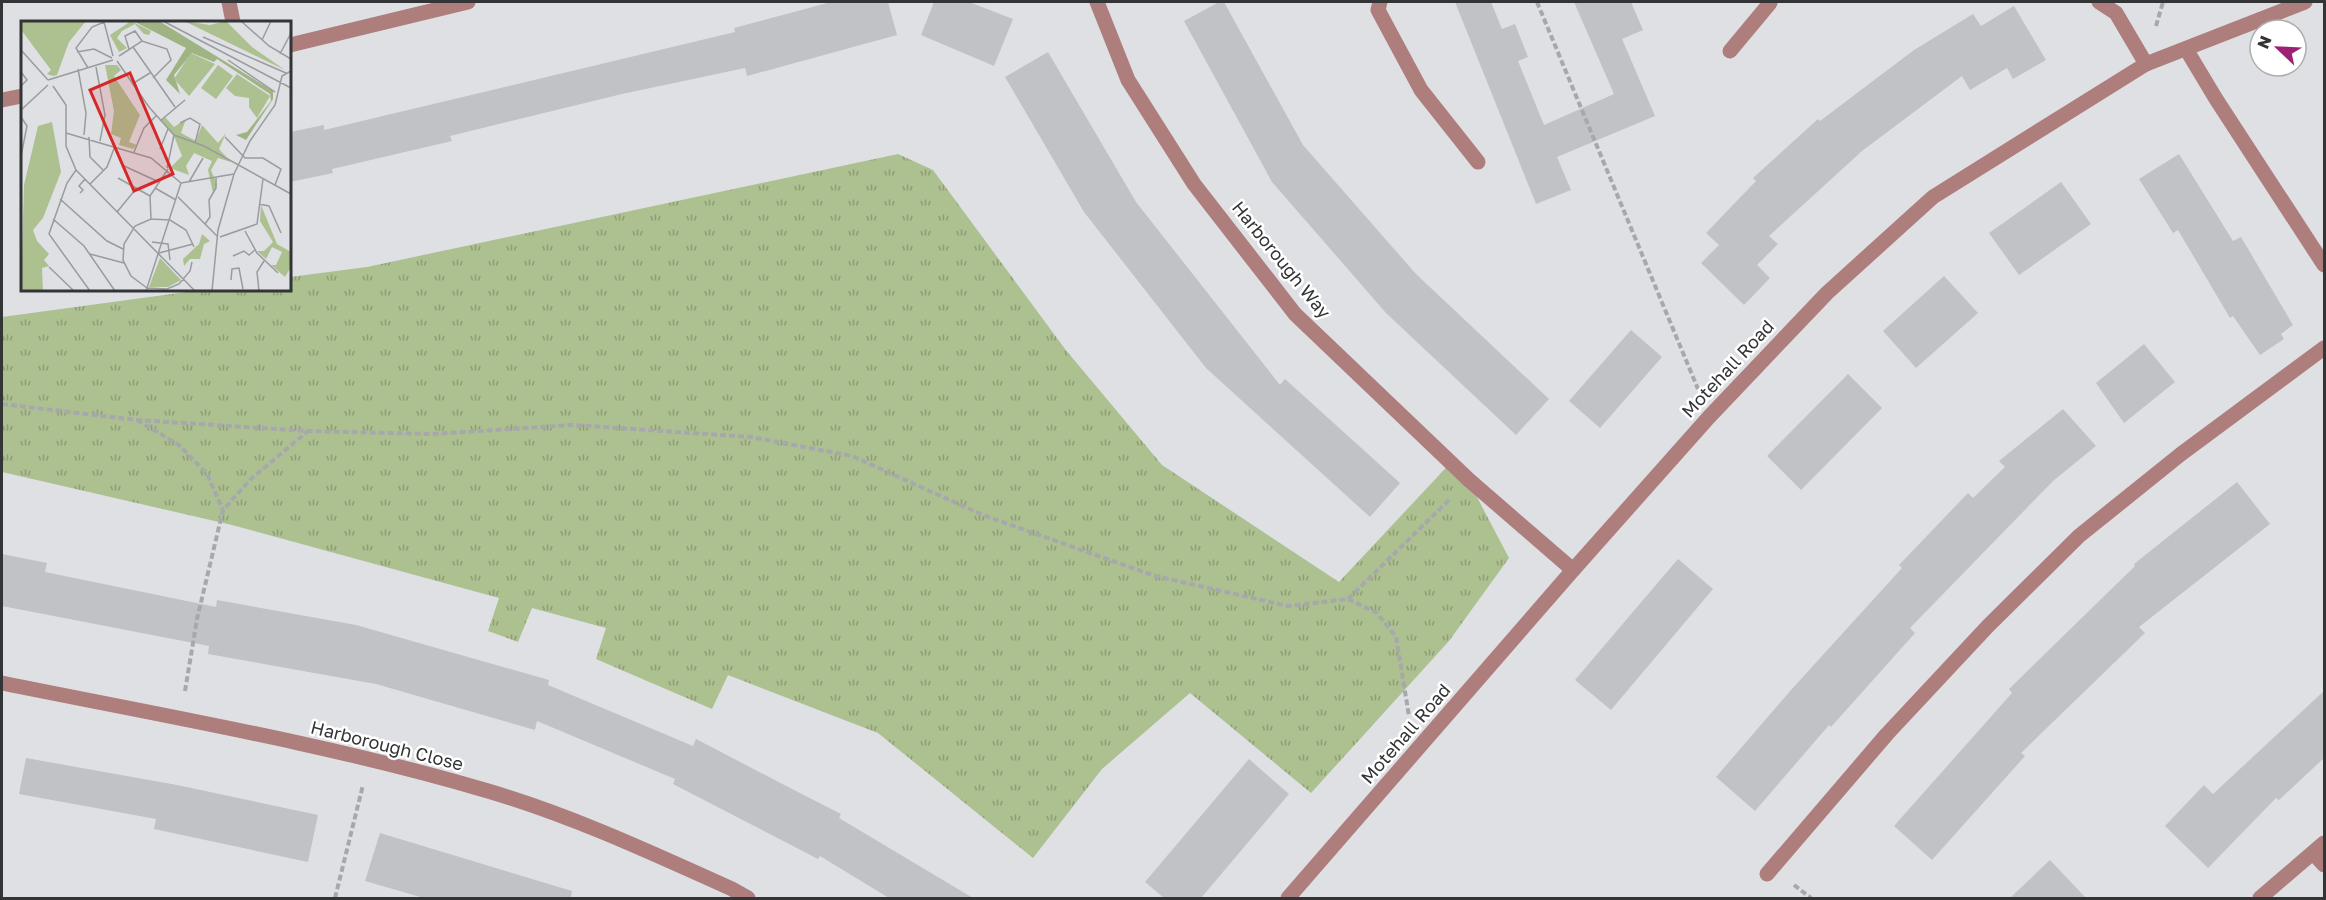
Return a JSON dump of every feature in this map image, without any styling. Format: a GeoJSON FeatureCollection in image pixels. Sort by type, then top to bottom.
{"type":"FeatureCollection","features":[{"type":"Feature","properties":{"kind":"street"},"geometry":{"type":"LineString","coordinates":[[229,2],[233,21]]}},
{"type":"Feature","properties":{"kind":"street"},"geometry":{"type":"LineString","coordinates":[[291,45],[468,2]]}},
{"type":"Feature","properties":{"kind":"street","name":"Harborough Way"},"geometry":{"type":"LineString","coordinates":[[1097,2],[1128,80],[1194,184],[1295,314],[1469,480],[1573,570]]}},
{"type":"Feature","properties":{"kind":"street"},"geometry":{"type":"LineString","coordinates":[[1380,2],[1378,10],[1421,90],[1478,162]]}},
{"type":"Feature","properties":{"kind":"street"},"geometry":{"type":"LineString","coordinates":[[1730,51],[1770,3],[1768,2]]}},
{"type":"Feature","properties":{"kind":"street"},"geometry":{"type":"LineString","coordinates":[[2099,2],[2116,13],[2146,64]]}},
{"type":"Feature","properties":{"kind":"street","name":"Motehall Road"},"geometry":{"type":"LineString","coordinates":[[1291,898],[1573,570],[1709,417],[1827,292],[1933,197],[2146,64],[2305,2]]}},
{"type":"Feature","properties":{"kind":"street"},"geometry":{"type":"LineString","coordinates":[[2186,49],[2216,99],[2325,265]]}},
{"type":"Feature","properties":{"kind":"street"},"geometry":{"type":"LineString","coordinates":[[2,100],[21,96]]}},
{"type":"Feature","properties":{"kind":"street"},"geometry":{"type":"LineString","coordinates":[[1767,874],[1887,734],[1988,626],[2079,536],[2181,454],[2325,348]]}},
{"type":"Feature","properties":{"kind":"street","name":"Harborough Close"},"geometry":{"type":"LineString","coordinates":[[2,683],[370,759],[490,792],[608,833],[747,898]]}},
{"type":"Feature","properties":{"kind":"street"},"geometry":{"type":"LineString","coordinates":[[2260,898],[2319,848],[2325,865]]}},
{"type":"Feature","properties":{"kind":"path"},"geometry":{"type":"LineString","coordinates":[[1537,2],[1709,417]]}},
{"type":"Feature","properties":{"kind":"path"},"geometry":{"type":"LineString","coordinates":[[2,404],[137,420],[308,431],[432,434],[573,425],[751,436],[852,456],[983,515],[1155,576],[1288,606],[1348,599],[1377,613],[1396,637],[1407,699],[1413,755]]}},
{"type":"Feature","properties":{"kind":"path"},"geometry":{"type":"LineString","coordinates":[[137,420],[179,445],[207,474],[223,510]]}},
{"type":"Feature","properties":{"kind":"path"},"geometry":{"type":"LineString","coordinates":[[180,720],[197,619],[223,510],[251,479],[308,431]]}},
{"type":"Feature","properties":{"kind":"path"},"geometry":{"type":"LineString","coordinates":[[1348,599],[1469,480]]}},
{"type":"Feature","properties":{"kind":"path"},"geometry":{"type":"LineString","coordinates":[[335,898],[370,759]]}},
{"type":"Feature","properties":{"kind":"green space"},"geometry":{"type":"Polygon","coordinates":[[[898,154],[933,170],[1065,349],[1162,465],[1339,582],[1456,457],[1509,558],[1449,641],[1311,793],[1190,693],[1102,769],[1033,858],[878,733],[728,675],[712,709],[596,659],[606,628],[532,608],[518,642],[488,631],[499,598],[232,525],[2,472],[2,317],[194,291],[291,291],[291,277],[367,267],[898,154]]]}},
{"type":"Feature","properties":{"kind":"building"},"geometry":{"type":"Polygon","coordinates":[[[831,2],[888,2],[897,35],[747,76],[745,68],[622,94],[450,136],[452,141],[332,169],[333,173],[291,182],[291,132],[324,125],[324,130],[735,32],[734,28],[831,2]]]}},
{"type":"Feature","properties":{"kind":"building"},"geometry":{"type":"Polygon","coordinates":[[[934,2],[969,2],[1013,19],[994,66],[921,35],[934,2]]]}},
{"type":"Feature","properties":{"kind":"building"},"geometry":{"type":"Polygon","coordinates":[[[1219,2],[1224,2],[1303,145],[1416,274],[1549,399],[1516,435],[1386,313],[1272,182],[1184,21],[1219,2]]]}},
{"type":"Feature","properties":{"kind":"building"},"geometry":{"type":"Polygon","coordinates":[[[1455,2],[1491,2],[1502,29],[1515,24],[1528,57],[1518,61],[1544,125],[1614,94],[1574,2],[1631,2],[1643,30],[1622,39],[1655,116],[1557,157],[1571,190],[1536,204],[1455,2]]]}},
{"type":"Feature","properties":{"kind":"building"},"geometry":{"type":"Polygon","coordinates":[[[2014,6],[2046,60],[2013,79],[2007,68],[1970,90],[1962,76],[1862,151],[1769,236],[1778,244],[1757,265],[1770,278],[1744,305],[1701,263],[1719,245],[1706,233],[1756,181],[1753,178],[1818,119],[1820,121],[1914,50],[1973,14],[1981,26],[2014,6]]]}},
{"type":"Feature","properties":{"kind":"building"},"geometry":{"type":"Polygon","coordinates":[[[1048,52],[1136,202],[1280,385],[1285,379],[1400,483],[1370,517],[1206,368],[1084,212],[1005,77],[1048,52]]]}},
{"type":"Feature","properties":{"kind":"building"},"geometry":{"type":"Polygon","coordinates":[[[2179,154],[2233,241],[2241,237],[2293,325],[2281,334],[2284,339],[2260,355],[2233,316],[2230,318],[2178,230],[2173,233],[2139,179],[2179,154]]]}},
{"type":"Feature","properties":{"kind":"building"},"geometry":{"type":"Polygon","coordinates":[[[2061,182],[2091,224],[2019,275],[1989,233],[2061,182]]]}},
{"type":"Feature","properties":{"kind":"building"},"geometry":{"type":"Polygon","coordinates":[[[1944,276],[1978,313],[1916,368],[1883,331],[1944,276]]]}},
{"type":"Feature","properties":{"kind":"building"},"geometry":{"type":"Polygon","coordinates":[[[1631,330],[1662,357],[1600,428],[1569,401],[1631,330]]]}},
{"type":"Feature","properties":{"kind":"building"},"geometry":{"type":"Polygon","coordinates":[[[2144,344],[2175,382],[2124,423],[2096,383],[2144,344]]]}},
{"type":"Feature","properties":{"kind":"building"},"geometry":{"type":"Polygon","coordinates":[[[1848,374],[1882,408],[1801,490],[1767,456],[1848,374]]]}},
{"type":"Feature","properties":{"kind":"building"},"geometry":{"type":"Polygon","coordinates":[[[2063,409],[2096,446],[2053,481],[1910,628],[1915,633],[1831,727],[1829,725],[1755,811],[1716,777],[1791,690],[1902,568],[1899,565],[1968,493],[1973,498],[2005,467],[1999,461],[2063,409]]]}},
{"type":"Feature","properties":{"kind":"building"},"geometry":{"type":"Polygon","coordinates":[[[2237,482],[2270,524],[2139,627],[2145,633],[2021,753],[2025,756],[1932,860],[1894,826],[2012,693],[2009,689],[2135,566],[2134,564],[2237,482]]]}},
{"type":"Feature","properties":{"kind":"building"},"geometry":{"type":"Polygon","coordinates":[[[2,554],[47,563],[45,572],[216,607],[217,600],[356,625],[549,680],[548,685],[693,746],[696,739],[841,814],[839,818],[973,898],[889,898],[820,856],[818,859],[673,784],[675,779],[537,721],[535,730],[376,684],[208,654],[209,646],[2,606],[2,554]]]}},
{"type":"Feature","properties":{"kind":"building"},"geometry":{"type":"Polygon","coordinates":[[[1678,559],[1713,589],[1611,710],[1575,680],[1678,559]]]}},
{"type":"Feature","properties":{"kind":"building"},"geometry":{"type":"Polygon","coordinates":[[[2325,690],[2325,757],[2279,800],[2276,798],[2208,868],[2165,826],[2204,785],[2213,794],[2325,690]]]}},
{"type":"Feature","properties":{"kind":"building"},"geometry":{"type":"Polygon","coordinates":[[[26,758],[177,785],[318,815],[308,862],[154,829],[156,819],[19,794],[26,758]]]}},
{"type":"Feature","properties":{"kind":"building"},"geometry":{"type":"Polygon","coordinates":[[[1249,759],[1289,794],[1201,898],[1164,898],[1145,882],[1249,759]]]}},
{"type":"Feature","properties":{"kind":"building"},"geometry":{"type":"Polygon","coordinates":[[[380,833],[572,891],[571,898],[424,898],[365,881],[380,833]]]}},
{"type":"Feature","properties":{"kind":"building"},"geometry":{"type":"Polygon","coordinates":[[[2050,860],[2086,898],[2010,898],[2050,860]]]}}]}
